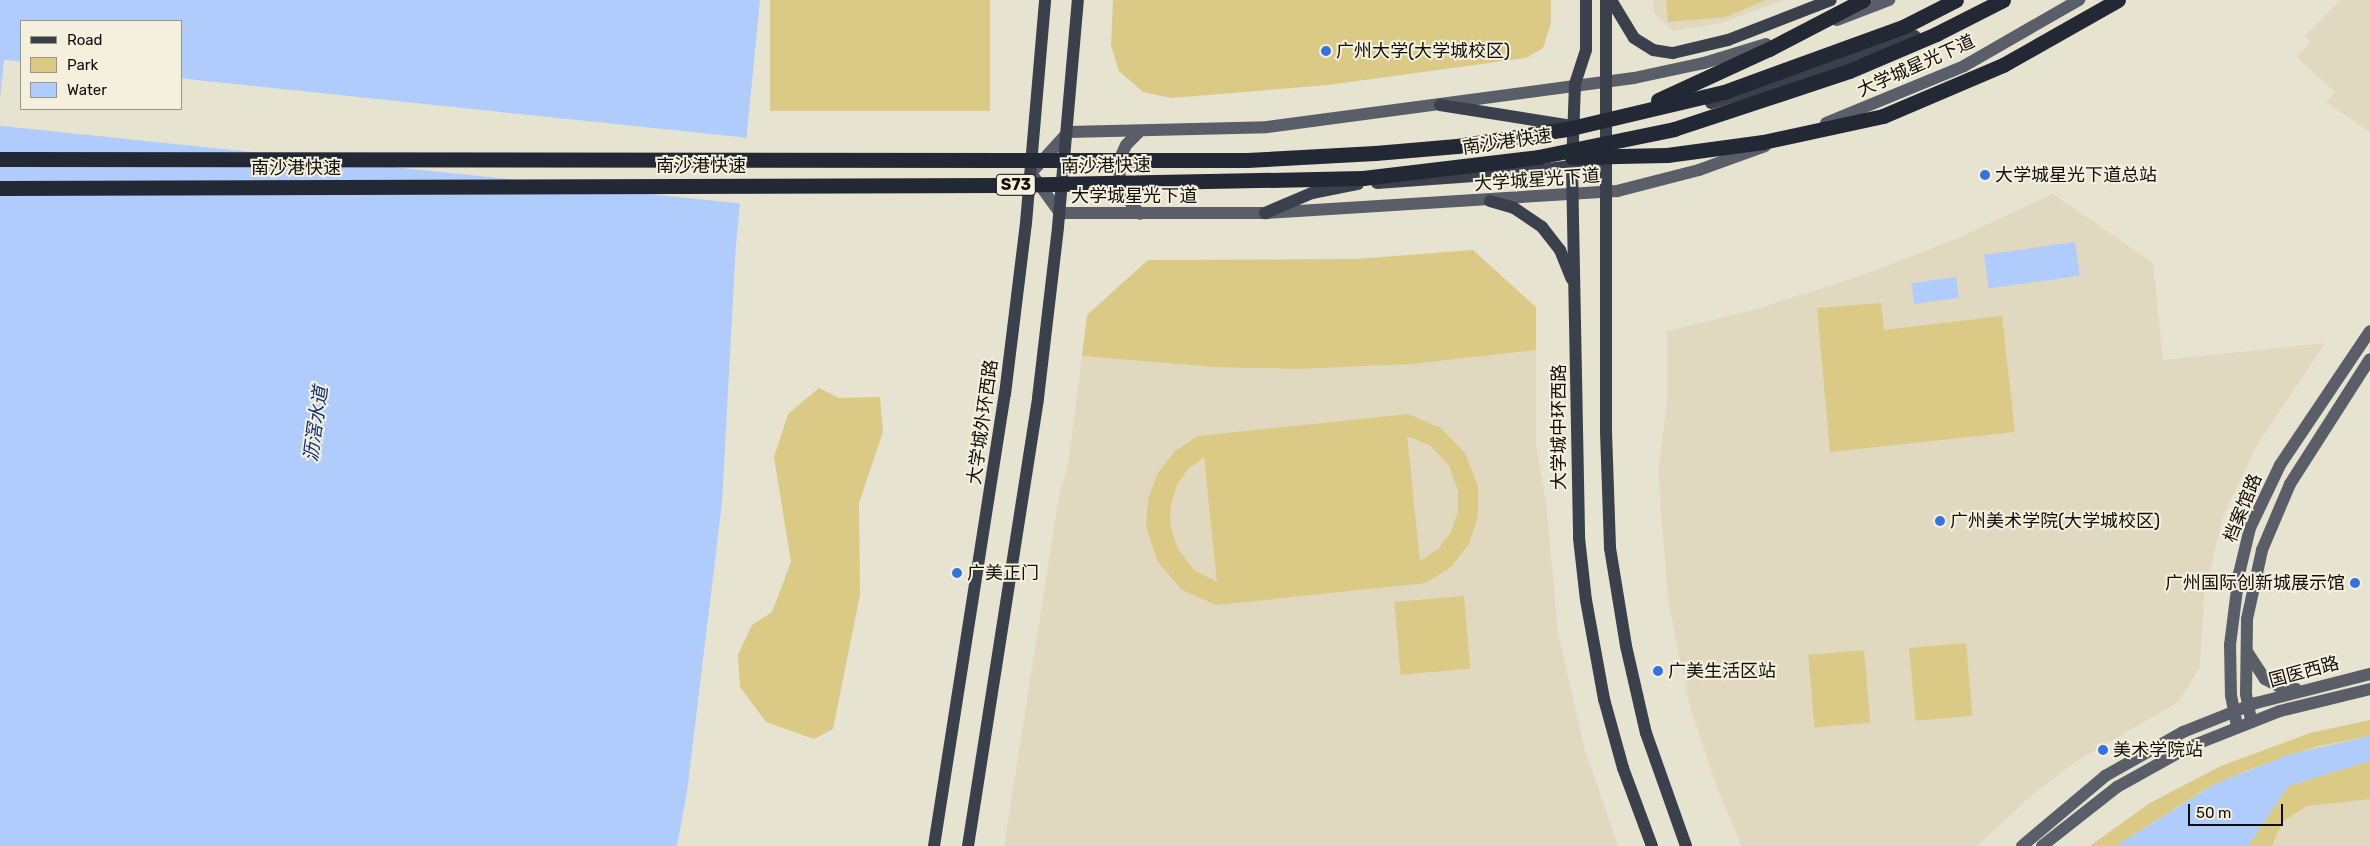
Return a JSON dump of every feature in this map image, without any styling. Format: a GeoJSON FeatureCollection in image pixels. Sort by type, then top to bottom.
{"type":"FeatureCollection","features":[{"type":"Feature","properties":{"kind":"highway"},"geometry":{"type":"LineString","coordinates":[[1629,113],[1769,49],[1863,0]]}},
{"type":"Feature","properties":{"kind":"highway","name":"南沙港快速"},"geometry":{"type":"LineString","coordinates":[[0,159],[1295,159],[1457,146],[1567,129],[1724,92],[1905,26],[1956,0]]}},
{"type":"Feature","properties":{"kind":"highway","name":"南沙港快速"},"geometry":{"type":"LineString","coordinates":[[0,188],[1271,182],[1363,178],[1538,157],[1674,129],[1790,93],[1890,54],[2003,0]]}},
{"type":"Feature","properties":{"kind":"highway"},"geometry":{"type":"LineString","coordinates":[[1538,157],[1667,155],[1763,142],[1883,116],[2003,65],[2118,0]]}},
{"type":"Feature","properties":{"kind":"main road","name":"大学城外环西路"},"geometry":{"type":"LineString","coordinates":[[934,846],[994,471],[1030,173],[1045,0]]}},
{"type":"Feature","properties":{"kind":"main road"},"geometry":{"type":"LineString","coordinates":[[968,846],[1027,476],[1060,214],[1078,0]]}},
{"type":"Feature","properties":{"kind":"main road","name":"大学城中环西路"},"geometry":{"type":"LineString","coordinates":[[1586,0],[1586,50],[1575,84],[1572,167],[1574,195],[1577,503],[1582,576],[1611,728],[1652,846]]}},
{"type":"Feature","properties":{"kind":"main road"},"geometry":{"type":"LineString","coordinates":[[1606,0],[1606,458],[1611,557],[1626,646],[1646,733],[1686,846]]}},
{"type":"Feature","properties":{"kind":"main road"},"geometry":{"type":"LineString","coordinates":[[1611,0],[1634,38],[1653,50],[1673,53],[1728,40],[1832,0]]}},
{"type":"Feature","properties":{"kind":"main road"},"geometry":{"type":"LineString","coordinates":[[1030,173],[1068,132],[1139,132],[1267,127],[1440,105],[1575,84],[1606,82],[1722,58],[1889,0]]}},
{"type":"Feature","properties":{"kind":"main road"},"geometry":{"type":"LineString","coordinates":[[1440,105],[1573,126],[1664,114],[1780,83],[1909,38],[1989,0]]}},
{"type":"Feature","properties":{"kind":"main road","name":"大学城星光下道"},"geometry":{"type":"LineString","coordinates":[[1030,173],[1060,214],[1265,213],[1606,193],[1699,170],[1807,130],[1964,66],[2079,0]]}},
{"type":"Feature","properties":{"kind":"main road"},"geometry":{"type":"LineString","coordinates":[[1265,213],[1312,193],[1342,186],[1479,177],[1572,167],[1807,130]]}},
{"type":"Feature","properties":{"kind":"main road"},"geometry":{"type":"LineString","coordinates":[[1139,132],[1126,145],[1118,163],[1122,192],[1140,214]]}},
{"type":"Feature","properties":{"kind":"main road"},"geometry":{"type":"LineString","coordinates":[[1490,201],[1514,208],[1542,227],[1560,250],[1575,288]]}},
{"type":"Feature","properties":{"kind":"main road","name":"档案馆路"},"geometry":{"type":"LineString","coordinates":[[2237,726],[2233,711],[2231,621],[2250,528],[2284,458],[2370,330]]}},
{"type":"Feature","properties":{"kind":"main road","name":"档案馆路"},"geometry":{"type":"LineString","coordinates":[[2251,720],[2247,706],[2246,648],[2255,572],[2278,507],[2316,440],[2370,359]]}},
{"type":"Feature","properties":{"kind":"main road"},"geometry":{"type":"LineString","coordinates":[[2246,648],[2265,680],[2282,688],[2305,689]]}},
{"type":"Feature","properties":{"kind":"main road","name":"国医西路"},"geometry":{"type":"LineString","coordinates":[[2022,846],[2112,772],[2176,736],[2247,706],[2305,689],[2370,674]]}},
{"type":"Feature","properties":{"kind":"main road","name":"国医西路"},"geometry":{"type":"LineString","coordinates":[[2042,846],[2096,802],[2136,774],[2251,720],[2370,689]]}},
{"type":"Feature","properties":{"kind":"shaded area"},"geometry":{"type":"Polygon","coordinates":[[[1653,0],[1785,0],[1721,23],[1673,31],[1654,13],[1653,0]]]}},
{"type":"Feature","properties":{"kind":"shaded area"},"geometry":{"type":"Polygon","coordinates":[[[2341,0],[2370,0],[2370,132],[2326,102],[2335,92],[2297,57],[2311,42],[2304,36],[2341,0]]]}},
{"type":"Feature","properties":{"kind":"shaded area","name":"广州美术学院(大学城校区)"},"geometry":{"type":"Polygon","coordinates":[[[2053,194],[2153,263],[2163,360],[2325,343],[2256,447],[2223,517],[2204,595],[2200,667],[2178,702],[2075,762],[2033,794],[1977,846],[1741,846],[1715,782],[1690,707],[1668,600],[1658,472],[1667,403],[1667,331],[1753,310],[1857,277],[1954,240],[2053,194]]]}},
{"type":"Feature","properties":{"kind":"shaded area"},"geometry":{"type":"Polygon","coordinates":[[[1536,350],[1536,446],[1546,502],[1558,632],[1584,747],[1618,846],[1004,846],[1059,497],[1068,467],[1082,356],[1212,367],[1299,369],[1412,364],[1536,350]]]}},
{"type":"Feature","properties":{"kind":"shaded area"},"geometry":{"type":"Polygon","coordinates":[[[2370,720],[2370,846],[2090,846],[2150,803],[2221,766],[2310,733],[2370,720]]]}},
{"type":"Feature","properties":{"kind":"green space"},"geometry":{"type":"Polygon","coordinates":[[[770,0],[990,0],[990,111],[770,111],[770,0]]]}},
{"type":"Feature","properties":{"kind":"green space","name":"广州大学(大学城校区)"},"geometry":{"type":"Polygon","coordinates":[[[1113,0],[1551,0],[1551,23],[1543,48],[1526,58],[1328,85],[1171,98],[1143,92],[1119,71],[1111,46],[1113,0]]]}},
{"type":"Feature","properties":{"kind":"green space"},"geometry":{"type":"Polygon","coordinates":[[[1666,0],[1766,0],[1726,17],[1668,22],[1666,0]]]}},
{"type":"Feature","properties":{"kind":"green space"},"geometry":{"type":"Polygon","coordinates":[[[1473,250],[1536,307],[1536,350],[1412,364],[1299,369],[1212,367],[1082,356],[1087,315],[1148,260],[1356,259],[1473,250]]]}},
{"type":"Feature","properties":{"kind":"green space"},"geometry":{"type":"Polygon","coordinates":[[[1881,303],[1884,330],[2002,316],[2015,432],[1830,452],[1817,308],[1881,303]]]}},
{"type":"Feature","properties":{"kind":"green space"},"geometry":{"type":"Polygon","coordinates":[[[819,388],[839,398],[880,397],[883,432],[859,503],[860,595],[833,729],[814,739],[766,722],[740,687],[738,655],[752,625],[772,612],[791,562],[774,457],[788,414],[819,388]]]}},
{"type":"Feature","properties":{"kind":"green space"},"geometry":{"type":"Polygon","coordinates":[[[1408,414],[1441,428],[1465,453],[1478,486],[1478,516],[1469,544],[1451,567],[1426,583],[1216,605],[1182,590],[1158,562],[1146,527],[1148,499],[1158,473],[1175,451],[1198,436],[1408,414]],[[1407,436],[1420,561],[1438,549],[1451,532],[1458,512],[1458,491],[1449,466],[1431,446],[1407,436]],[[1204,457],[1188,469],[1177,485],[1171,504],[1170,525],[1178,549],[1194,570],[1217,582],[1204,457]]]}},
{"type":"Feature","properties":{"kind":"green space"},"geometry":{"type":"Polygon","coordinates":[[[1464,596],[1470,669],[1401,675],[1394,602],[1464,596]]]}},
{"type":"Feature","properties":{"kind":"green space"},"geometry":{"type":"Polygon","coordinates":[[[1966,643],[1972,716],[1916,721],[1909,648],[1966,643]]]}},
{"type":"Feature","properties":{"kind":"green space"},"geometry":{"type":"Polygon","coordinates":[[[1864,650],[1870,723],[1815,728],[1808,655],[1864,650]]]}},
{"type":"Feature","properties":{"kind":"green space"},"geometry":{"type":"Polygon","coordinates":[[[2370,720],[2370,736],[2318,746],[2248,770],[2204,790],[2116,846],[2090,846],[2150,803],[2221,766],[2310,733],[2370,720]]]}},
{"type":"Feature","properties":{"kind":"green space"},"geometry":{"type":"Polygon","coordinates":[[[2370,761],[2370,799],[2307,806],[2282,822],[2272,846],[2248,846],[2288,786],[2370,761]]]}},
{"type":"Feature","properties":{"kind":"water","name":"沥滘水道"},"geometry":{"type":"Polygon","coordinates":[[[0,0],[760,0],[736,244],[722,503],[687,792],[677,846],[0,846],[0,0]]]}},
{"type":"Feature","properties":{"kind":"water"},"geometry":{"type":"Polygon","coordinates":[[[2075,242],[2080,276],[1989,288],[1984,255],[2075,242]]]}},
{"type":"Feature","properties":{"kind":"water"},"geometry":{"type":"Polygon","coordinates":[[[1956,277],[1959,298],[1914,304],[1911,283],[1956,277]]]}},
{"type":"Feature","properties":{"kind":"water"},"geometry":{"type":"Polygon","coordinates":[[[2370,736],[2370,761],[2288,786],[2248,846],[2116,846],[2215,784],[2288,755],[2370,736]]]}},
{"type":"Feature","properties":{"kind":"pier"},"geometry":{"type":"Polygon","coordinates":[[[4,60],[20,61],[20,110],[182,110],[182,78],[749,138],[742,204],[0,126],[0,99],[4,60]]]}},
{"type":"Feature","properties":{"kind":"place","name":"广州大学(大学城校区)"},"geometry":{"type":"Point","coordinates":[1326,51]}},
{"type":"Feature","properties":{"kind":"place","name":"大学城星光下道总站"},"geometry":{"type":"Point","coordinates":[1985,175]}},
{"type":"Feature","properties":{"kind":"place","name":"广州美术学院(大学城校区)"},"geometry":{"type":"Point","coordinates":[1940,521]}},
{"type":"Feature","properties":{"kind":"place","name":"广美正门"},"geometry":{"type":"Point","coordinates":[957,573]}},
{"type":"Feature","properties":{"kind":"place","name":"广州国际创新城展示馆"},"geometry":{"type":"Point","coordinates":[2355,583]}},
{"type":"Feature","properties":{"kind":"place","name":"广美生活区站"},"geometry":{"type":"Point","coordinates":[1658,671]}},
{"type":"Feature","properties":{"kind":"place","name":"美术学院站"},"geometry":{"type":"Point","coordinates":[2103,750]}}]}
